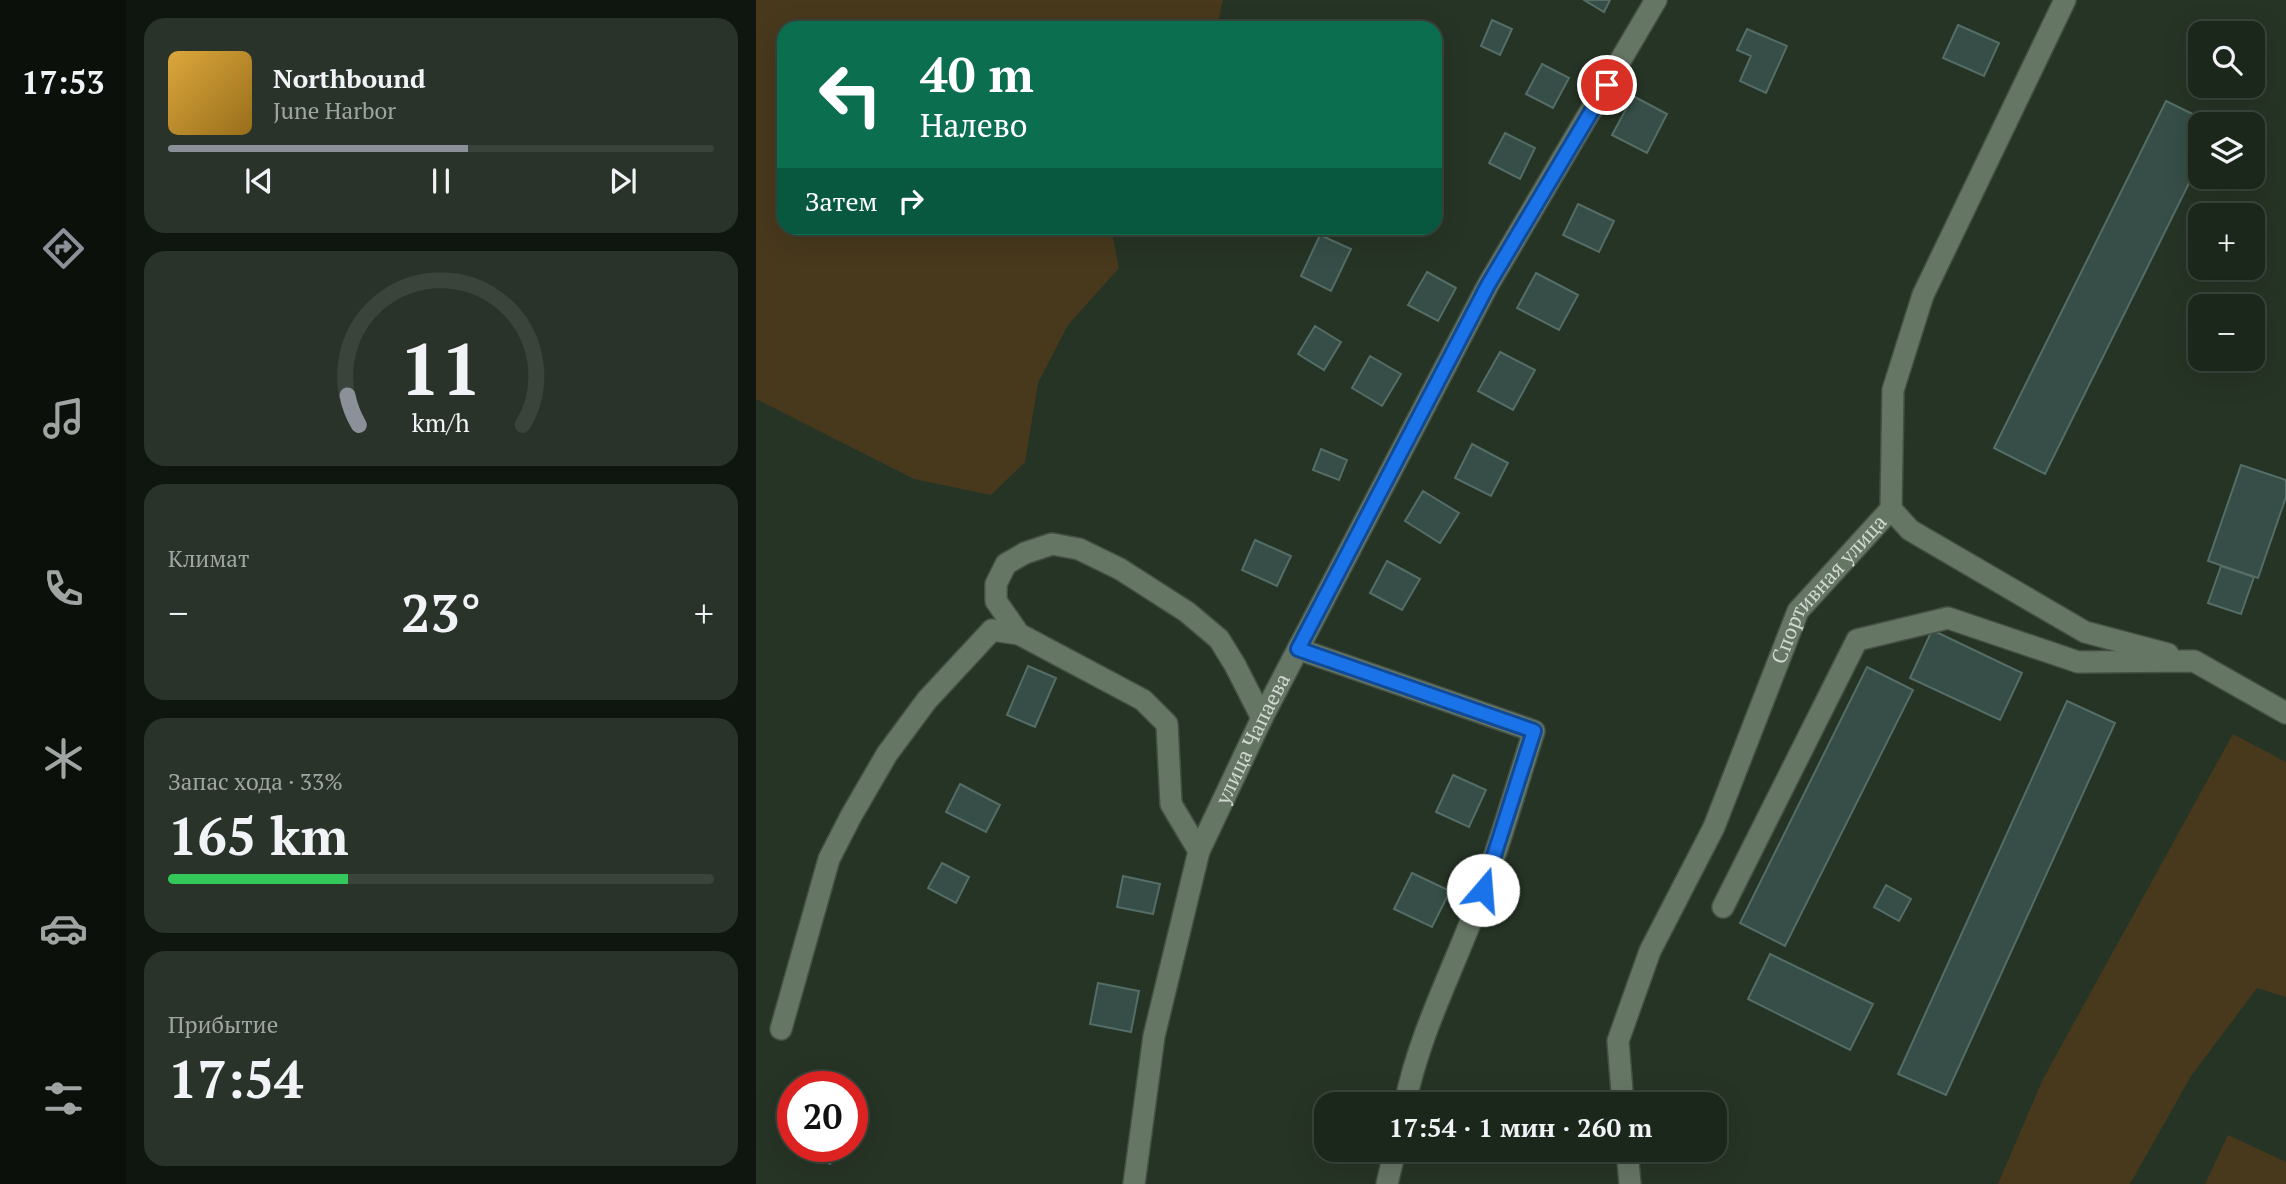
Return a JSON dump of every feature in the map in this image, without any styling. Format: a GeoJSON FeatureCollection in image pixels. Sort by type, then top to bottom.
{"type":"FeatureCollection","features":[{"type":"Feature","properties":{"kind":"street","name":"улица Чапаева"},"geometry":{"type":"LineString","coordinates":[[1134,1184],[1154,1036],[1199,851],[1262,718],[1488,285],[1656,0]]}},
{"type":"Feature","properties":{"kind":"street","name":"Спортивная улица"},"geometry":{"type":"LineString","coordinates":[[1622,1092],[1618,1041],[1650,951],[1714,827],[1797,611],[1891,509],[1893,390],[1923,295],[2065,0]]}},
{"type":"Feature","properties":{"kind":"street"},"geometry":{"type":"LineString","coordinates":[[1891,509],[1910,530],[2085,632],[2194,661],[2286,713]]}},
{"type":"Feature","properties":{"kind":"street"},"geometry":{"type":"LineString","coordinates":[[1019,634],[996,601],[996,584],[1006,564],[1025,553],[1052,544],[1079,549],[1120,569],[1187,612],[1219,639],[1262,718]]}},
{"type":"Feature","properties":{"kind":"street"},"geometry":{"type":"LineString","coordinates":[[1723,907],[1857,640],[1948,618],[2078,662],[2194,661]]}},
{"type":"Feature","properties":{"kind":"street"},"geometry":{"type":"LineString","coordinates":[[781,1029],[829,859],[851,816],[887,754],[927,700],[992,630],[1019,634],[1143,700],[1167,724],[1171,804],[1199,851]]}},
{"type":"Feature","properties":{"kind":"street"},"geometry":{"type":"LineString","coordinates":[[1298,649],[1534,731],[1483,890],[1410,1077],[1407,1092]]}},
{"type":"Feature","properties":{"kind":"street"},"geometry":{"type":"LineString","coordinates":[[1387,1184],[1392,1162]]}},
{"type":"Feature","properties":{"kind":"street"},"geometry":{"type":"LineString","coordinates":[[1628,1162],[1630,1184]]}},
{"type":"Feature","properties":{"kind":"shaded area"},"geometry":{"type":"Polygon","coordinates":[[[756,0],[1223,0],[1218,21],[777,21],[777,235],[1112,235],[1119,268],[1068,325],[1038,383],[1025,462],[991,495],[914,479],[756,399],[756,0]]]}},
{"type":"Feature","properties":{"kind":"shaded area"},"geometry":{"type":"Polygon","coordinates":[[[2233,734],[2286,762],[2286,997],[2257,988],[2191,1076],[2130,1184],[1998,1184],[2043,1079],[2233,734]]]}},
{"type":"Feature","properties":{"kind":"shaded area"},"geometry":{"type":"Polygon","coordinates":[[[2228,1135],[2286,1162],[2286,1184],[2205,1184],[2228,1135]]]}},
{"type":"Feature","properties":{"kind":"building"},"geometry":{"type":"Polygon","coordinates":[[[1584,0],[1610,0],[1604,12],[1584,0]]]}},
{"type":"Feature","properties":{"kind":"building"},"geometry":{"type":"Polygon","coordinates":[[[1492,20],[1512,29],[1500,55],[1481,46],[1492,20]]]}},
{"type":"Feature","properties":{"kind":"building"},"geometry":{"type":"Polygon","coordinates":[[[1958,25],[1999,43],[1984,76],[1943,58],[1958,25]]]}},
{"type":"Feature","properties":{"kind":"building"},"geometry":{"type":"Polygon","coordinates":[[[1747,29],[1787,46],[1766,93],[1740,81],[1751,56],[1737,50],[1747,29]]]}},
{"type":"Feature","properties":{"kind":"building"},"geometry":{"type":"Polygon","coordinates":[[[1542,64],[1569,78],[1553,108],[1526,94],[1542,64]]]}},
{"type":"Feature","properties":{"kind":"building"},"geometry":{"type":"Polygon","coordinates":[[[1633,96],[1667,114],[1647,153],[1612,135],[1633,96]]]}},
{"type":"Feature","properties":{"kind":"building"},"geometry":{"type":"Polygon","coordinates":[[[2166,101],[2188,112],[2188,185],[2045,474],[1994,448],[2166,101]]]}},
{"type":"Feature","properties":{"kind":"building"},"geometry":{"type":"Polygon","coordinates":[[[1505,133],[1535,148],[1520,179],[1489,163],[1505,133]]]}},
{"type":"Feature","properties":{"kind":"building"},"geometry":{"type":"Polygon","coordinates":[[[1578,204],[1614,221],[1599,252],[1563,235],[1578,204]]]}},
{"type":"Feature","properties":{"kind":"building"},"geometry":{"type":"Polygon","coordinates":[[[1320,235],[1351,249],[1331,291],[1301,276],[1320,235]]]}},
{"type":"Feature","properties":{"kind":"building"},"geometry":{"type":"Polygon","coordinates":[[[1427,272],[1456,288],[1438,321],[1408,305],[1427,272]]]}},
{"type":"Feature","properties":{"kind":"building"},"geometry":{"type":"Polygon","coordinates":[[[1536,273],[1578,295],[1559,330],[1517,308],[1536,273]]]}},
{"type":"Feature","properties":{"kind":"building"},"geometry":{"type":"Polygon","coordinates":[[[1315,326],[1341,342],[1324,370],[1298,354],[1315,326]]]}},
{"type":"Feature","properties":{"kind":"building"},"geometry":{"type":"Polygon","coordinates":[[[1500,352],[1535,370],[1513,410],[1478,391],[1500,352]]]}},
{"type":"Feature","properties":{"kind":"building"},"geometry":{"type":"Polygon","coordinates":[[[1370,356],[1401,374],[1382,406],[1352,388],[1370,356]]]}},
{"type":"Feature","properties":{"kind":"building"},"geometry":{"type":"Polygon","coordinates":[[[1472,444],[1508,463],[1491,496],[1455,478],[1472,444]]]}},
{"type":"Feature","properties":{"kind":"building"},"geometry":{"type":"Polygon","coordinates":[[[1321,449],[1347,460],[1339,480],[1313,470],[1321,449]]]}},
{"type":"Feature","properties":{"kind":"building"},"geometry":{"type":"Polygon","coordinates":[[[2241,465],[2286,480],[2286,497],[2258,578],[2208,561],[2241,465]]]}},
{"type":"Feature","properties":{"kind":"building"},"geometry":{"type":"Polygon","coordinates":[[[1423,491],[1459,513],[1440,543],[1405,521],[1423,491]]]}},
{"type":"Feature","properties":{"kind":"building"},"geometry":{"type":"Polygon","coordinates":[[[1255,540],[1291,556],[1277,586],[1242,570],[1255,540]]]}},
{"type":"Feature","properties":{"kind":"building"},"geometry":{"type":"Polygon","coordinates":[[[1387,561],[1420,579],[1402,610],[1370,593],[1387,561]]]}},
{"type":"Feature","properties":{"kind":"building"},"geometry":{"type":"Polygon","coordinates":[[[2221,566],[2254,577],[2241,614],[2208,603],[2221,566]]]}},
{"type":"Feature","properties":{"kind":"building"},"geometry":{"type":"Polygon","coordinates":[[[1932,630],[2022,673],[2000,720],[1910,678],[1932,630]]]}},
{"type":"Feature","properties":{"kind":"building"},"geometry":{"type":"Polygon","coordinates":[[[1028,666],[1056,678],[1035,727],[1007,715],[1028,666]]]}},
{"type":"Feature","properties":{"kind":"building"},"geometry":{"type":"Polygon","coordinates":[[[1867,667],[1913,690],[1785,946],[1740,923],[1867,667]]]}},
{"type":"Feature","properties":{"kind":"building"},"geometry":{"type":"Polygon","coordinates":[[[2067,701],[2115,723],[1946,1095],[1898,1074],[2067,701]]]}},
{"type":"Feature","properties":{"kind":"building"},"geometry":{"type":"Polygon","coordinates":[[[1453,775],[1486,790],[1469,827],[1436,812],[1453,775]]]}},
{"type":"Feature","properties":{"kind":"building"},"geometry":{"type":"Polygon","coordinates":[[[960,784],[1000,805],[986,832],[946,812],[960,784]]]}},
{"type":"Feature","properties":{"kind":"building"},"geometry":{"type":"Polygon","coordinates":[[[942,863],[969,877],[956,903],[928,888],[942,863]]]}},
{"type":"Feature","properties":{"kind":"building"},"geometry":{"type":"Polygon","coordinates":[[[1412,873],[1450,891],[1432,927],[1394,909],[1412,873]]]}},
{"type":"Feature","properties":{"kind":"building"},"geometry":{"type":"Polygon","coordinates":[[[1123,876],[1160,884],[1153,914],[1117,907],[1123,876]]]}},
{"type":"Feature","properties":{"kind":"building"},"geometry":{"type":"Polygon","coordinates":[[[1886,885],[1911,899],[1899,921],[1874,907],[1886,885]]]}},
{"type":"Feature","properties":{"kind":"building"},"geometry":{"type":"Polygon","coordinates":[[[1770,954],[1873,1004],[1850,1050],[1748,999],[1770,954]]]}},
{"type":"Feature","properties":{"kind":"building"},"geometry":{"type":"Polygon","coordinates":[[[1098,983],[1139,991],[1131,1032],[1090,1024],[1098,983]]]}},
{"type":"Feature","properties":{"kind":"route"},"geometry":{"type":"LineString","coordinates":[[1483,890],[1534,731],[1298,649],[1488,285],[1607,85]]}}]}
